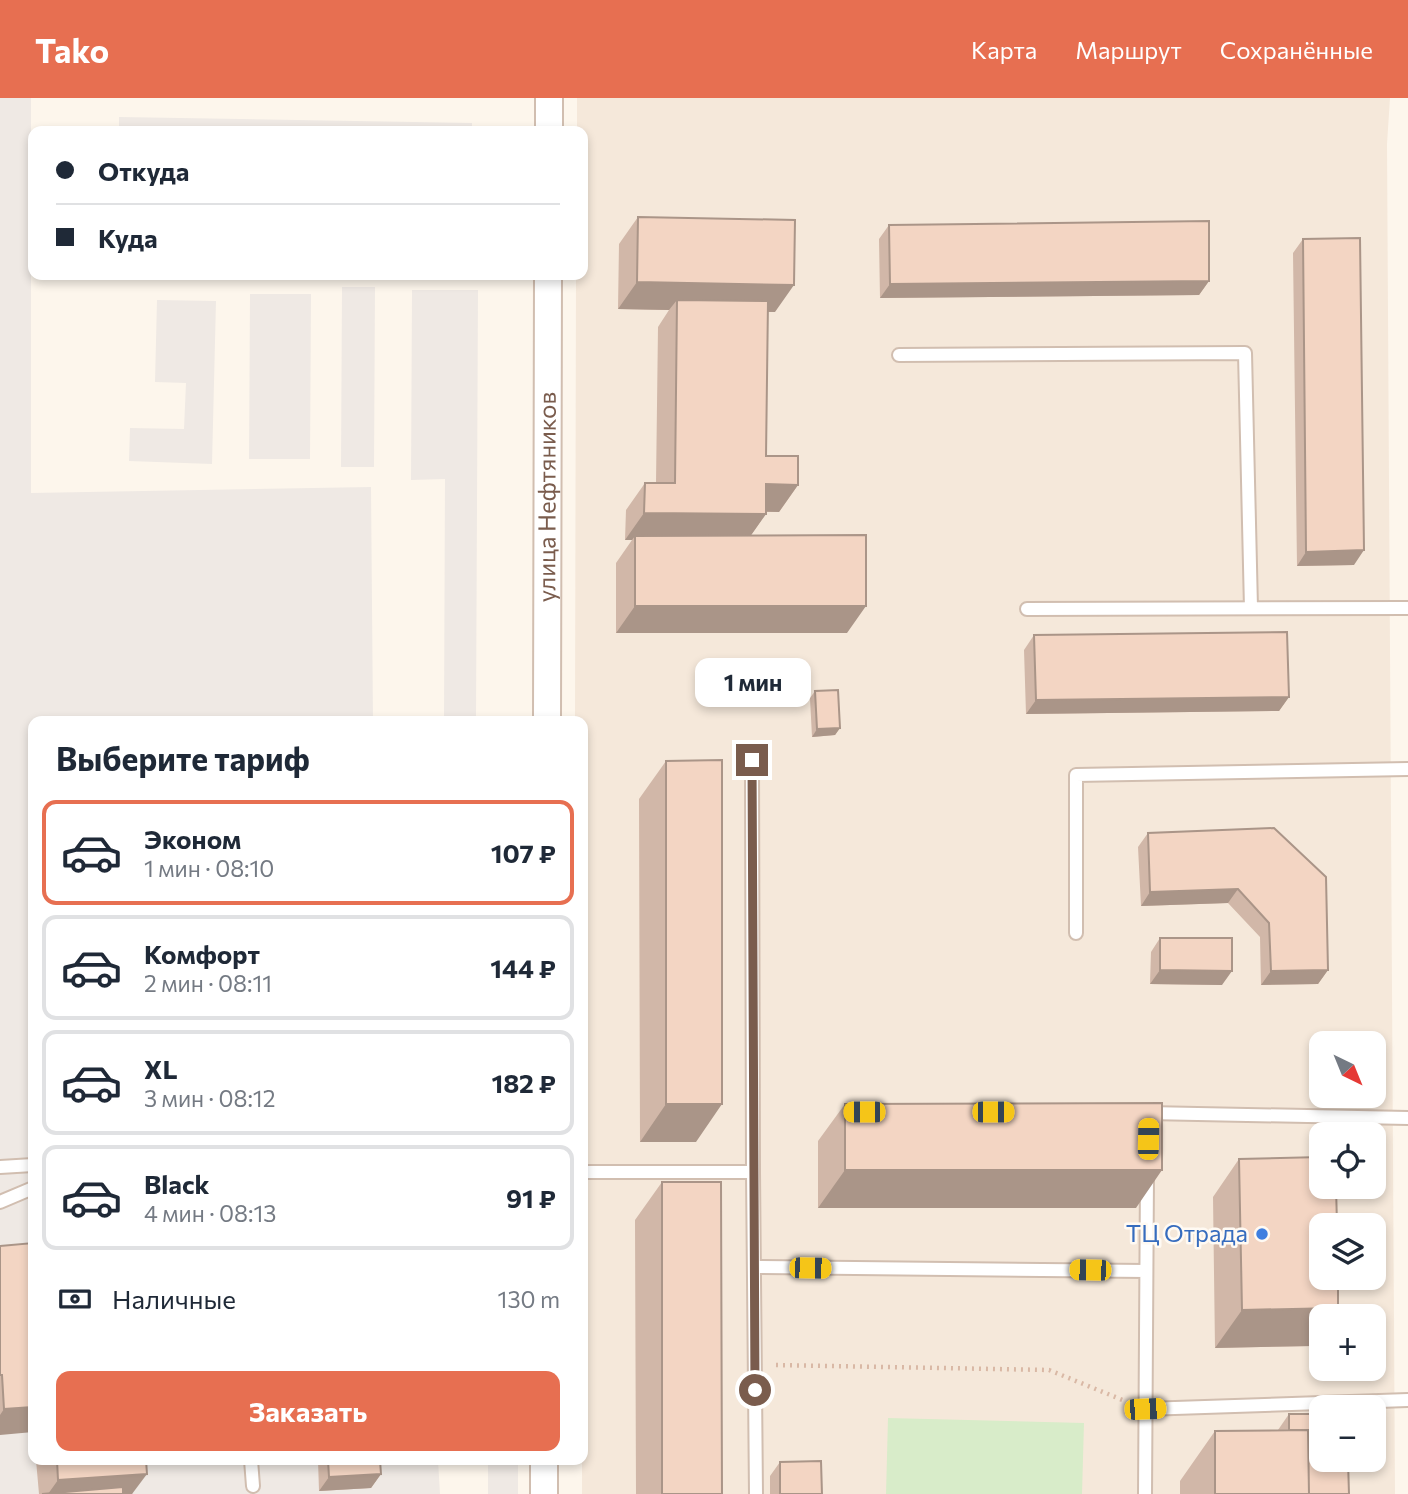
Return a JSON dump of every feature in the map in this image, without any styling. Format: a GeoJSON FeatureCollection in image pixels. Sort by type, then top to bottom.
{"type":"FeatureCollection","features":[{"type":"Feature","properties":{"kind":"street"},"geometry":{"type":"LineString","coordinates":[[549,98],[549,126]]}},
{"type":"Feature","properties":{"kind":"street","name":"улица Нефтяников"},"geometry":{"type":"LineString","coordinates":[[547,716],[548,280]]}},
{"type":"Feature","properties":{"kind":"street"},"geometry":{"type":"LineString","coordinates":[[544,1465],[544,1494]]}},
{"type":"Feature","properties":{"kind":"lane"},"geometry":{"type":"LineString","coordinates":[[899,355],[1245,353],[1251,608]]}},
{"type":"Feature","properties":{"kind":"lane"},"geometry":{"type":"LineString","coordinates":[[1027,609],[1408,608]]}},
{"type":"Feature","properties":{"kind":"lane"},"geometry":{"type":"LineString","coordinates":[[752,760],[756,1494]]}},
{"type":"Feature","properties":{"kind":"lane"},"geometry":{"type":"LineString","coordinates":[[1076,933],[1076,775],[1408,769]]}},
{"type":"Feature","properties":{"kind":"lane"},"geometry":{"type":"LineString","coordinates":[[1144,1117],[1408,1118]]}},
{"type":"Feature","properties":{"kind":"lane"},"geometry":{"type":"LineString","coordinates":[[0,1167],[28,1165]]}},
{"type":"Feature","properties":{"kind":"lane"},"geometry":{"type":"LineString","coordinates":[[1145,1494],[1147,1166]]}},
{"type":"Feature","properties":{"kind":"lane"},"geometry":{"type":"LineString","coordinates":[[588,1172],[753,1172]]}},
{"type":"Feature","properties":{"kind":"lane"},"geometry":{"type":"LineString","coordinates":[[0,1202],[28,1190]]}},
{"type":"Feature","properties":{"kind":"lane"},"geometry":{"type":"LineString","coordinates":[[754,1267],[1146,1271]]}},
{"type":"Feature","properties":{"kind":"lane"},"geometry":{"type":"LineString","coordinates":[[1145,1409],[1408,1400]]}},
{"type":"Feature","properties":{"kind":"lane"},"geometry":{"type":"LineString","coordinates":[[251,1465],[253,1486]]}},
{"type":"Feature","properties":{"kind":"path"},"geometry":{"type":"LineString","coordinates":[[755,1364],[1049,1370],[1145,1409]]}},
{"type":"Feature","properties":{"kind":"shaded area"},"geometry":{"type":"Polygon","coordinates":[[[0,98],[31,98],[31,126],[28,126],[28,280],[31,280],[31,493],[371,487],[373,716],[28,716],[28,1465],[438,1465],[440,1494],[0,1494],[0,98]]]}},
{"type":"Feature","properties":{"kind":"shaded area"},"geometry":{"type":"Polygon","coordinates":[[[577,98],[1390,98],[1387,144],[1395,1494],[582,1494],[582,1465],[588,1465],[588,716],[575,716],[576,280],[588,280],[588,126],[577,126],[577,98]]]}},
{"type":"Feature","properties":{"kind":"shaded area"},"geometry":{"type":"Polygon","coordinates":[[[119,117],[472,123],[472,126],[119,126],[119,117]]]}},
{"type":"Feature","properties":{"kind":"shaded area"},"geometry":{"type":"Polygon","coordinates":[[[342,287],[375,287],[374,467],[341,467],[342,287]]]}},
{"type":"Feature","properties":{"kind":"shaded area"},"geometry":{"type":"Polygon","coordinates":[[[412,290],[478,290],[476,716],[444,716],[445,479],[411,480],[412,290]]]}},
{"type":"Feature","properties":{"kind":"shaded area"},"geometry":{"type":"Polygon","coordinates":[[[250,294],[311,294],[310,459],[249,459],[250,294]]]}},
{"type":"Feature","properties":{"kind":"shaded area"},"geometry":{"type":"Polygon","coordinates":[[[157,300],[216,301],[212,464],[129,461],[130,428],[184,429],[186,383],[155,382],[157,300]]]}},
{"type":"Feature","properties":{"kind":"shaded area"},"geometry":{"type":"Polygon","coordinates":[[[488,1465],[518,1465],[518,1494],[488,1494],[488,1465]]]}},
{"type":"Feature","properties":{"kind":"green space"},"geometry":{"type":"Polygon","coordinates":[[[888,1418],[1084,1423],[1082,1494],[886,1494],[888,1418]]]}},
{"type":"Feature","properties":{"kind":"building"},"geometry":{"type":"Polygon","coordinates":[[[638,217],[795,220],[794,285],[637,282],[638,217]]]}},
{"type":"Feature","properties":{"kind":"building"},"geometry":{"type":"Polygon","coordinates":[[[1209,221],[1209,281],[890,284],[889,225],[1209,221]]]}},
{"type":"Feature","properties":{"kind":"building"},"geometry":{"type":"Polygon","coordinates":[[[1360,238],[1364,550],[1306,552],[1303,239],[1360,238]]]}},
{"type":"Feature","properties":{"kind":"building"},"geometry":{"type":"Polygon","coordinates":[[[677,300],[768,301],[766,456],[798,456],[798,485],[766,484],[766,514],[644,513],[645,483],[675,483],[677,300]]]}},
{"type":"Feature","properties":{"kind":"building"},"geometry":{"type":"Polygon","coordinates":[[[866,535],[866,606],[635,606],[635,536],[866,535]]]}},
{"type":"Feature","properties":{"kind":"building"},"geometry":{"type":"Polygon","coordinates":[[[1287,632],[1289,697],[1036,700],[1034,635],[1287,632]]]}},
{"type":"Feature","properties":{"kind":"building"},"geometry":{"type":"Polygon","coordinates":[[[838,690],[840,728],[817,729],[815,691],[838,690]]]}},
{"type":"Feature","properties":{"kind":"building"},"geometry":{"type":"Polygon","coordinates":[[[722,760],[722,1104],[666,1104],[666,761],[722,760]]]}},
{"type":"Feature","properties":{"kind":"building"},"geometry":{"type":"Polygon","coordinates":[[[1274,828],[1326,877],[1328,970],[1271,971],[1269,923],[1238,889],[1150,892],[1148,833],[1274,828]]]}},
{"type":"Feature","properties":{"kind":"building"},"geometry":{"type":"Polygon","coordinates":[[[1160,938],[1232,938],[1232,971],[1160,970],[1160,938]]]}},
{"type":"Feature","properties":{"kind":"building"},"geometry":{"type":"Polygon","coordinates":[[[1162,1103],[1162,1170],[845,1170],[845,1104],[1162,1103]]]}},
{"type":"Feature","properties":{"kind":"building"},"geometry":{"type":"Polygon","coordinates":[[[1309,1157],[1309,1199],[1336,1199],[1337,1213],[1309,1213],[1309,1290],[1338,1290],[1338,1304],[1309,1304],[1309,1309],[1242,1310],[1239,1159],[1309,1157]]]}},
{"type":"Feature","properties":{"kind":"building"},"geometry":{"type":"Polygon","coordinates":[[[662,1182],[721,1182],[722,1494],[662,1494],[662,1182]]]}},
{"type":"Feature","properties":{"kind":"building"},"geometry":{"type":"Polygon","coordinates":[[[28,1243],[28,1407],[4,1409],[0,1375],[0,1246],[28,1243]]]}},
{"type":"Feature","properties":{"kind":"building"},"geometry":{"type":"Polygon","coordinates":[[[1289,1414],[1309,1414],[1309,1472],[1348,1472],[1349,1494],[1309,1494],[1308,1430],[1289,1430],[1289,1414]]]}},
{"type":"Feature","properties":{"kind":"building"},"geometry":{"type":"Polygon","coordinates":[[[1308,1430],[1309,1494],[1215,1494],[1215,1431],[1308,1430]]]}},
{"type":"Feature","properties":{"kind":"building"},"geometry":{"type":"Polygon","coordinates":[[[821,1461],[822,1494],[780,1494],[780,1462],[821,1461]]]}},
{"type":"Feature","properties":{"kind":"building"},"geometry":{"type":"Polygon","coordinates":[[[57,1465],[146,1465],[147,1474],[58,1480],[57,1465]]]}},
{"type":"Feature","properties":{"kind":"building"},"geometry":{"type":"Polygon","coordinates":[[[328,1465],[380,1465],[381,1474],[329,1477],[328,1465]]]}},
{"type":"Feature","properties":{"kind":"building"},"geometry":{"type":"Polygon","coordinates":[[[123,1487],[123,1494],[42,1494],[123,1487]]]}},
{"type":"Feature","properties":{"kind":"place","name":"ТЦ Отрада"},"geometry":{"type":"Point","coordinates":[1262,1234]}},
{"type":"Feature","properties":{"kind":"route"},"geometry":{"type":"LineString","coordinates":[[752,760],[755,1390]]}}]}
